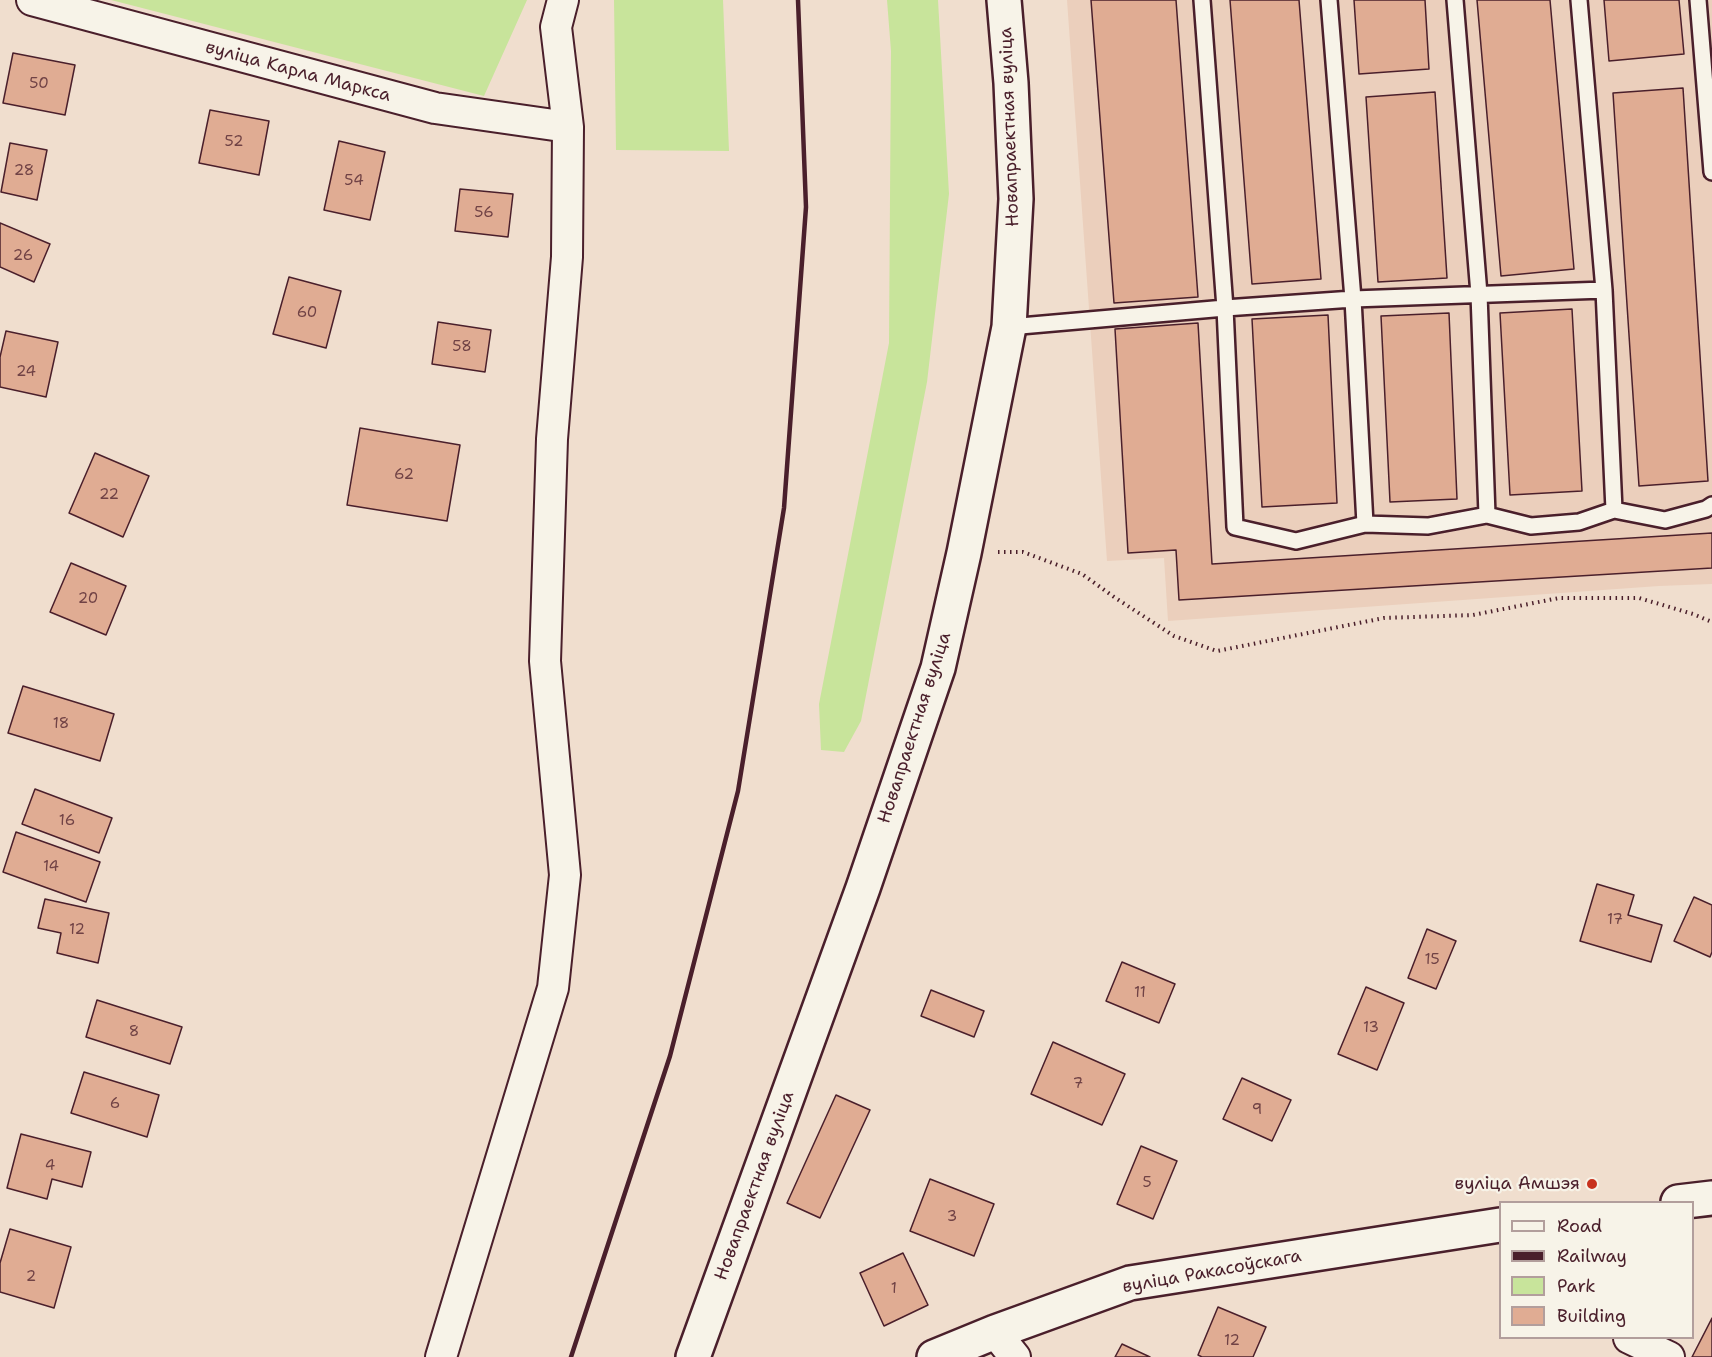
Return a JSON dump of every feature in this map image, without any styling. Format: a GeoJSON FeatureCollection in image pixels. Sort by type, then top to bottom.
{"type":"FeatureCollection","features":[{"type":"Feature","properties":{"kind":"street","name":"вуліца Карла Маркса"},"geometry":{"type":"LineString","coordinates":[[32,0],[435,108],[568,127]]}},
{"type":"Feature","properties":{"kind":"street"},"geometry":{"type":"LineString","coordinates":[[441,1357],[553,988],[565,875],[545,661],[552,439],[567,257],[568,127],[556,27],[563,0]]}},
{"type":"Feature","properties":{"kind":"street","name":"Новапраектная вуліца"},"geometry":{"type":"LineString","coordinates":[[693,1357],[862,888],[938,668],[964,553],[1009,327],[1016,199],[1011,83],[1004,0]]}},
{"type":"Feature","properties":{"kind":"street"},"geometry":{"type":"LineString","coordinates":[[1692,1201],[1712,1198]]}},
{"type":"Feature","properties":{"kind":"street","name":"вуліца Ракасоўскага"},"geometry":{"type":"LineString","coordinates":[[934,1357],[995,1332],[1130,1283],[1499,1225]]}},
{"type":"Feature","properties":{"kind":"street"},"geometry":{"type":"LineString","coordinates":[[995,1332],[1015,1357]]}},
{"type":"Feature","properties":{"kind":"street"},"geometry":{"type":"LineString","coordinates":[[1631,1339],[1669,1357]]}},
{"type":"Feature","properties":{"kind":"lane"},"geometry":{"type":"LineString","coordinates":[[1202,0],[1225,308],[1235,527],[1296,541],[1365,524],[1428,526],[1486,515],[1531,526],[1579,522],[1614,510],[1665,520],[1706,509],[1712,505]]}},
{"type":"Feature","properties":{"kind":"lane"},"geometry":{"type":"LineString","coordinates":[[1329,0],[1353,299],[1365,524]]}},
{"type":"Feature","properties":{"kind":"lane"},"geometry":{"type":"LineString","coordinates":[[1455,0],[1479,294],[1486,515]]}},
{"type":"Feature","properties":{"kind":"lane"},"geometry":{"type":"LineString","coordinates":[[1579,0],[1604,290],[1614,510]]}},
{"type":"Feature","properties":{"kind":"lane"},"geometry":{"type":"LineString","coordinates":[[1698,0],[1712,172]]}},
{"type":"Feature","properties":{"kind":"lane"},"geometry":{"type":"LineString","coordinates":[[1009,327],[1353,299],[1604,290]]}},
{"type":"Feature","properties":{"kind":"path"},"geometry":{"type":"LineString","coordinates":[[964,553],[1023,552],[1082,574],[1174,636],[1217,651],[1384,618],[1473,615],[1559,598],[1639,598],[1712,622]]}},
{"type":"Feature","properties":{"kind":"shaded area"},"geometry":{"type":"Polygon","coordinates":[[[1067,0],[1712,0],[1712,584],[1168,621],[1164,558],[1107,561],[1067,0]]]}},
{"type":"Feature","properties":{"kind":"green space"},"geometry":{"type":"Polygon","coordinates":[[[111,0],[527,0],[484,96],[111,0]]]}},
{"type":"Feature","properties":{"kind":"green space"},"geometry":{"type":"Polygon","coordinates":[[[614,0],[723,0],[729,151],[616,150],[614,0]]]}},
{"type":"Feature","properties":{"kind":"green space"},"geometry":{"type":"Polygon","coordinates":[[[887,0],[938,0],[949,194],[927,382],[861,721],[844,752],[821,750],[819,704],[889,343],[891,51],[887,0]]]}},
{"type":"Feature","properties":{"kind":"building"},"geometry":{"type":"Polygon","coordinates":[[[1091,0],[1176,0],[1198,297],[1114,303],[1091,0]]]}},
{"type":"Feature","properties":{"kind":"building"},"geometry":{"type":"Polygon","coordinates":[[[1230,0],[1299,0],[1321,279],[1252,284],[1230,0]]]}},
{"type":"Feature","properties":{"kind":"building"},"geometry":{"type":"Polygon","coordinates":[[[1354,0],[1425,0],[1429,69],[1359,74],[1354,0]]]}},
{"type":"Feature","properties":{"kind":"building"},"geometry":{"type":"Polygon","coordinates":[[[1477,0],[1550,0],[1574,269],[1501,276],[1477,0]]]}},
{"type":"Feature","properties":{"kind":"building"},"geometry":{"type":"Polygon","coordinates":[[[1604,0],[1679,0],[1684,54],[1609,61],[1604,0]]]}},
{"type":"Feature","properties":{"kind":"building"},"geometry":{"type":"Polygon","coordinates":[[[13,53],[75,65],[65,115],[3,103],[13,53]]]}},
{"type":"Feature","properties":{"kind":"building"},"geometry":{"type":"Polygon","coordinates":[[[1683,88],[1708,481],[1639,486],[1613,93],[1683,88]]]}},
{"type":"Feature","properties":{"kind":"building"},"geometry":{"type":"Polygon","coordinates":[[[1435,92],[1447,278],[1378,282],[1366,97],[1435,92]]]}},
{"type":"Feature","properties":{"kind":"building"},"geometry":{"type":"Polygon","coordinates":[[[210,110],[269,121],[259,175],[199,163],[210,110]]]}},
{"type":"Feature","properties":{"kind":"building"},"geometry":{"type":"Polygon","coordinates":[[[339,141],[385,152],[370,220],[324,210],[339,141]]]}},
{"type":"Feature","properties":{"kind":"building"},"geometry":{"type":"Polygon","coordinates":[[[10,143],[47,150],[37,200],[1,192],[10,143]]]}},
{"type":"Feature","properties":{"kind":"building"},"geometry":{"type":"Polygon","coordinates":[[[460,189],[513,194],[508,237],[455,231],[460,189]]]}},
{"type":"Feature","properties":{"kind":"building"},"geometry":{"type":"Polygon","coordinates":[[[0,223],[50,244],[34,282],[0,267],[0,223]]]}},
{"type":"Feature","properties":{"kind":"building"},"geometry":{"type":"Polygon","coordinates":[[[289,277],[341,291],[326,348],[273,334],[289,277]]]}},
{"type":"Feature","properties":{"kind":"building"},"geometry":{"type":"Polygon","coordinates":[[[1572,309],[1582,491],[1510,495],[1500,313],[1572,309]]]}},
{"type":"Feature","properties":{"kind":"building"},"geometry":{"type":"Polygon","coordinates":[[[1449,313],[1457,499],[1390,502],[1381,316],[1449,313]]]}},
{"type":"Feature","properties":{"kind":"building"},"geometry":{"type":"Polygon","coordinates":[[[1328,315],[1337,503],[1262,507],[1252,319],[1328,315]]]}},
{"type":"Feature","properties":{"kind":"building"},"geometry":{"type":"Polygon","coordinates":[[[438,322],[491,330],[485,372],[432,364],[438,322]]]}},
{"type":"Feature","properties":{"kind":"building"},"geometry":{"type":"Polygon","coordinates":[[[1198,323],[1212,564],[1712,533],[1712,568],[1179,600],[1176,550],[1128,553],[1115,329],[1198,323]]]}},
{"type":"Feature","properties":{"kind":"building"},"geometry":{"type":"Polygon","coordinates":[[[6,331],[58,342],[46,397],[0,387],[0,357],[6,331]]]}},
{"type":"Feature","properties":{"kind":"building"},"geometry":{"type":"Polygon","coordinates":[[[360,428],[460,445],[447,521],[347,505],[360,428]]]}},
{"type":"Feature","properties":{"kind":"building"},"geometry":{"type":"Polygon","coordinates":[[[95,453],[149,476],[123,537],[69,513],[95,453]]]}},
{"type":"Feature","properties":{"kind":"building"},"geometry":{"type":"Polygon","coordinates":[[[71,563],[126,586],[106,635],[50,612],[71,563]]]}},
{"type":"Feature","properties":{"kind":"building"},"geometry":{"type":"Polygon","coordinates":[[[23,686],[114,714],[100,761],[8,733],[23,686]]]}},
{"type":"Feature","properties":{"kind":"building"},"geometry":{"type":"Polygon","coordinates":[[[35,789],[112,818],[99,853],[22,824],[35,789]]]}},
{"type":"Feature","properties":{"kind":"building"},"geometry":{"type":"Polygon","coordinates":[[[16,832],[100,862],[86,902],[3,872],[16,832]]]}},
{"type":"Feature","properties":{"kind":"building"},"geometry":{"type":"Polygon","coordinates":[[[1597,884],[1634,895],[1628,915],[1662,925],[1651,962],[1580,941],[1597,884]]]}},
{"type":"Feature","properties":{"kind":"building"},"geometry":{"type":"Polygon","coordinates":[[[1694,897],[1712,905],[1712,952],[1710,957],[1674,941],[1694,897]]]}},
{"type":"Feature","properties":{"kind":"building"},"geometry":{"type":"Polygon","coordinates":[[[45,899],[109,913],[98,963],[57,953],[61,933],[38,928],[45,899]]]}},
{"type":"Feature","properties":{"kind":"building"},"geometry":{"type":"Polygon","coordinates":[[[1427,929],[1456,941],[1436,989],[1408,978],[1427,929]]]}},
{"type":"Feature","properties":{"kind":"building"},"geometry":{"type":"Polygon","coordinates":[[[1122,962],[1175,984],[1159,1023],[1106,1001],[1122,962]]]}},
{"type":"Feature","properties":{"kind":"building"},"geometry":{"type":"Polygon","coordinates":[[[1366,987],[1404,1003],[1377,1070],[1338,1054],[1366,987]]]}},
{"type":"Feature","properties":{"kind":"building"},"geometry":{"type":"Polygon","coordinates":[[[931,990],[984,1011],[974,1037],[921,1016],[931,990]]]}},
{"type":"Feature","properties":{"kind":"building"},"geometry":{"type":"Polygon","coordinates":[[[97,1000],[182,1027],[170,1064],[86,1037],[97,1000]]]}},
{"type":"Feature","properties":{"kind":"building"},"geometry":{"type":"Polygon","coordinates":[[[1053,1042],[1125,1074],[1102,1125],[1031,1094],[1053,1042]]]}},
{"type":"Feature","properties":{"kind":"building"},"geometry":{"type":"Polygon","coordinates":[[[84,1072],[159,1095],[147,1137],[71,1113],[84,1072]]]}},
{"type":"Feature","properties":{"kind":"building"},"geometry":{"type":"Polygon","coordinates":[[[1242,1078],[1291,1100],[1272,1141],[1223,1119],[1242,1078]]]}},
{"type":"Feature","properties":{"kind":"building"},"geometry":{"type":"Polygon","coordinates":[[[836,1095],[870,1110],[820,1218],[787,1203],[836,1095]]]}},
{"type":"Feature","properties":{"kind":"building"},"geometry":{"type":"Polygon","coordinates":[[[21,1134],[91,1152],[82,1187],[52,1179],[47,1199],[7,1188],[21,1134]]]}},
{"type":"Feature","properties":{"kind":"building"},"geometry":{"type":"Polygon","coordinates":[[[1141,1146],[1177,1161],[1153,1219],[1117,1204],[1141,1146]]]}},
{"type":"Feature","properties":{"kind":"building"},"geometry":{"type":"Polygon","coordinates":[[[930,1179],[994,1204],[974,1256],[910,1231],[930,1179]]]}},
{"type":"Feature","properties":{"kind":"building"},"geometry":{"type":"Polygon","coordinates":[[[10,1229],[71,1247],[54,1308],[0,1292],[0,1263],[10,1229]]]}},
{"type":"Feature","properties":{"kind":"building"},"geometry":{"type":"Polygon","coordinates":[[[903,1253],[928,1305],[884,1326],[860,1273],[903,1253]]]}},
{"type":"Feature","properties":{"kind":"building"},"geometry":{"type":"Polygon","coordinates":[[[1218,1307],[1266,1327],[1253,1357],[1202,1357],[1198,1355],[1218,1307]]]}},
{"type":"Feature","properties":{"kind":"building"},"geometry":{"type":"Polygon","coordinates":[[[1712,1318],[1712,1357],[1692,1357],[1712,1318]]]}},
{"type":"Feature","properties":{"kind":"building"},"geometry":{"type":"Polygon","coordinates":[[[1122,1344],[1150,1357],[1115,1357],[1122,1344]]]}},
{"type":"Feature","properties":{"kind":"railway"},"geometry":{"type":"LineString","coordinates":[[571,1357],[670,1056],[738,791],[784,508],[806,207],[798,0]]}},
{"type":"Feature","properties":{"kind":"place","name":"вуліца Амшэя"},"geometry":{"type":"Point","coordinates":[1592,1184]}}]}
